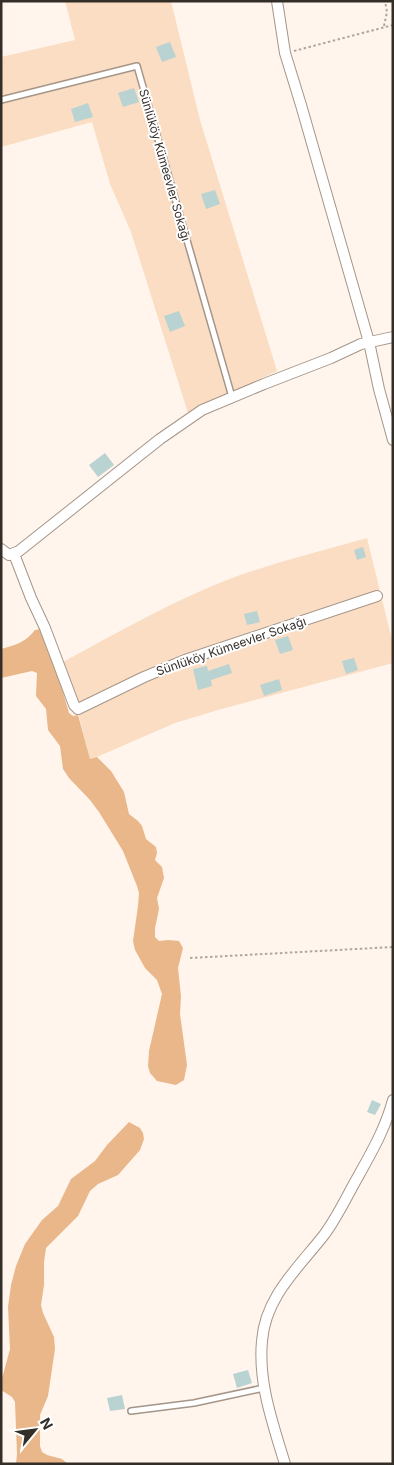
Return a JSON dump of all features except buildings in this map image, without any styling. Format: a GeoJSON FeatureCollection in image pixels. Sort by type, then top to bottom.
{"type":"FeatureCollection","features":[{"type":"Feature","properties":{"kind":"street"},"geometry":{"type":"LineString","coordinates":[[277,1],[285,53],[369,342],[393,440]]}},
{"type":"Feature","properties":{"kind":"street"},"geometry":{"type":"LineString","coordinates":[[1,548],[9,555],[14,554],[176,428],[202,410],[316,365],[361,344],[393,337]]}},
{"type":"Feature","properties":{"kind":"street","name":"Sünlüköy Kümeevler Sokağı"},"geometry":{"type":"LineString","coordinates":[[14,554],[74,705],[78,708],[151,673],[185,660],[377,596]]}},
{"type":"Feature","properties":{"kind":"street"},"geometry":{"type":"LineString","coordinates":[[285,1464],[264,1388],[262,1339],[265,1325],[277,1294],[333,1221],[383,1130],[393,1100]]}},
{"type":"Feature","properties":{"kind":"lane","name":"Sünlüköy Kümeevler Sokağı"},"geometry":{"type":"LineString","coordinates":[[1,100],[137,66],[232,398]]}},
{"type":"Feature","properties":{"kind":"lane"},"geometry":{"type":"LineString","coordinates":[[131,1411],[194,1403],[264,1388]]}},
{"type":"Feature","properties":{"kind":"path"},"geometry":{"type":"LineString","coordinates":[[384,27],[387,12],[385,1]]}},
{"type":"Feature","properties":{"kind":"path"},"geometry":{"type":"LineString","coordinates":[[285,53],[393,25]]}},
{"type":"Feature","properties":{"kind":"path"},"geometry":{"type":"LineString","coordinates":[[190,958],[393,947]]}},
{"type":"Feature","properties":{"kind":"shaded area"},"geometry":{"type":"Polygon","coordinates":[[[65,1],[171,1],[200,120],[277,371],[188,413],[131,232],[110,184],[92,122],[1,147],[1,57],[75,40],[65,1]]]}},
{"type":"Feature","properties":{"kind":"shaded area"},"geometry":{"type":"Polygon","coordinates":[[[367,538],[393,644],[393,663],[175,723],[90,760],[76,704],[61,663],[145,618],[232,578],[367,538]]]}},
{"type":"Feature","properties":{"kind":"shaded area"},"geometry":{"type":"Polygon","coordinates":[[[41,629],[53,658],[69,713],[73,716],[78,715],[90,759],[97,757],[111,771],[124,792],[129,814],[142,826],[146,839],[156,847],[155,860],[162,867],[164,878],[157,898],[159,909],[155,937],[159,941],[179,941],[183,948],[178,968],[181,996],[180,1014],[187,1065],[184,1080],[176,1085],[157,1081],[150,1073],[148,1066],[149,1051],[162,994],[157,980],[145,968],[135,950],[133,941],[139,893],[123,851],[99,812],[63,769],[60,746],[48,730],[46,709],[36,696],[37,673],[32,671],[1,678],[1,649],[20,642],[35,630],[41,629]]]}},
{"type":"Feature","properties":{"kind":"shaded area"},"geometry":{"type":"Polygon","coordinates":[[[129,1122],[140,1128],[143,1133],[144,1139],[140,1150],[118,1175],[98,1184],[90,1191],[78,1216],[46,1248],[41,1305],[54,1337],[55,1349],[48,1396],[40,1415],[40,1446],[42,1452],[62,1459],[68,1464],[16,1464],[15,1402],[12,1397],[1,1390],[1,1382],[10,1349],[8,1307],[16,1266],[25,1244],[42,1220],[58,1206],[71,1179],[95,1161],[129,1122]]]}}]}
